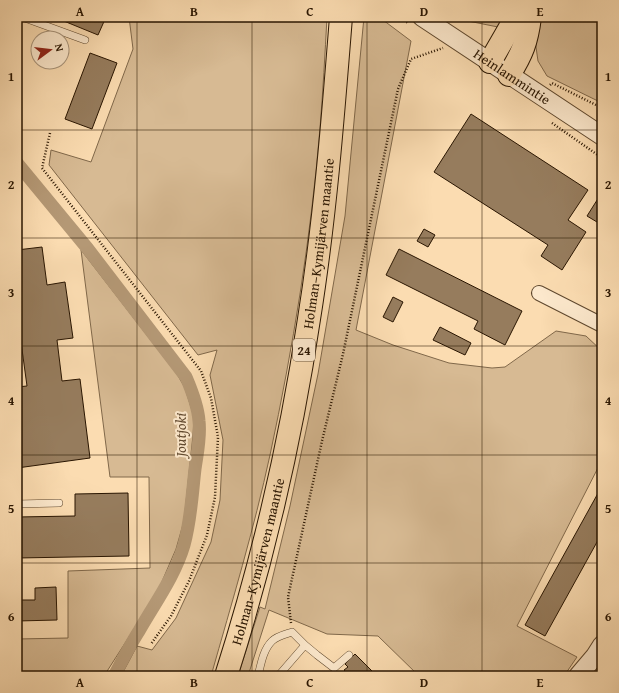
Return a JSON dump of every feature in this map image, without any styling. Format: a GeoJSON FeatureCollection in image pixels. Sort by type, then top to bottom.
{"type":"FeatureCollection","features":[{"type":"Feature","properties":{"kind":"highway","name":"Holman–Kymijärven maantie"},"geometry":{"type":"LineString","coordinates":[[226,676],[255,579],[276,491],[304,349],[321,233],[331,139],[341,17]]}},
{"type":"Feature","properties":{"kind":"highway"},"geometry":{"type":"LineString","coordinates":[[490,62],[516,17]]}},
{"type":"Feature","properties":{"kind":"highway"},"geometry":{"type":"LineString","coordinates":[[508,74],[522,52],[530,17]]}},
{"type":"Feature","properties":{"kind":"street","name":"Heinlammintie"},"geometry":{"type":"LineString","coordinates":[[422,17],[602,136]]}},
{"type":"Feature","properties":{"kind":"street"},"geometry":{"type":"LineString","coordinates":[[539,293],[602,325]]}},
{"type":"Feature","properties":{"kind":"street"},"geometry":{"type":"LineString","coordinates":[[578,676],[602,645]]}},
{"type":"Feature","properties":{"kind":"lane"},"geometry":{"type":"LineString","coordinates":[[22,17],[85,40]]}},
{"type":"Feature","properties":{"kind":"lane"},"geometry":{"type":"LineString","coordinates":[[17,504],[59,503]]}},
{"type":"Feature","properties":{"kind":"lane"},"geometry":{"type":"LineString","coordinates":[[258,676],[264,654],[272,640],[292,632],[316,655],[334,668],[349,655]]}},
{"type":"Feature","properties":{"kind":"lane"},"geometry":{"type":"LineString","coordinates":[[276,676],[279,675],[305,645]]}},
{"type":"Feature","properties":{"kind":"path"},"geometry":{"type":"LineString","coordinates":[[292,632],[288,597],[322,441],[343,354],[398,89],[411,59],[444,48]]}},
{"type":"Feature","properties":{"kind":"path"},"geometry":{"type":"LineString","coordinates":[[50,133],[42,168],[201,371],[211,398],[218,437],[214,497],[207,534],[189,581],[171,616],[151,644]]}},
{"type":"Feature","properties":{"kind":"shaded area"},"geometry":{"type":"Polygon","coordinates":[[[129,17],[327,17],[322,100],[312,210],[294,333],[264,483],[211,676],[121,676],[137,646],[152,650],[176,618],[211,542],[220,500],[223,440],[210,375],[217,350],[198,355],[49,165],[51,150],[91,162],[133,49],[129,17]]]}},
{"type":"Feature","properties":{"kind":"shaded area"},"geometry":{"type":"Polygon","coordinates":[[[364,17],[379,17],[411,41],[356,330],[393,345],[449,363],[492,368],[505,367],[556,331],[586,336],[602,351],[602,460],[517,626],[577,657],[564,676],[419,676],[378,636],[327,634],[269,610],[248,676],[238,676],[260,607],[265,609],[290,506],[318,374],[345,216],[364,17]]]}},
{"type":"Feature","properties":{"kind":"shaded area"},"geometry":{"type":"Polygon","coordinates":[[[461,17],[507,17],[498,27],[468,21],[461,17]]]}},
{"type":"Feature","properties":{"kind":"shaded area"},"geometry":{"type":"Polygon","coordinates":[[[538,17],[602,18],[602,103],[547,76],[538,61],[535,40],[538,17]]]}},
{"type":"Feature","properties":{"kind":"shaded area"},"geometry":{"type":"Polygon","coordinates":[[[81,250],[177,374],[185,388],[194,417],[184,521],[176,549],[157,593],[104,676],[17,676],[17,639],[68,638],[68,571],[150,568],[149,477],[110,477],[81,250]]]}},
{"type":"Feature","properties":{"kind":"building"},"geometry":{"type":"Polygon","coordinates":[[[54,17],[106,17],[98,35],[54,17]]]}},
{"type":"Feature","properties":{"kind":"building"},"geometry":{"type":"Polygon","coordinates":[[[90,53],[117,63],[92,129],[65,119],[90,53]]]}},
{"type":"Feature","properties":{"kind":"building"},"geometry":{"type":"Polygon","coordinates":[[[471,114],[588,190],[568,220],[586,232],[562,270],[541,256],[548,245],[434,172],[471,114]]]}},
{"type":"Feature","properties":{"kind":"building"},"geometry":{"type":"Polygon","coordinates":[[[599,197],[602,199],[602,225],[587,216],[599,197]]]}},
{"type":"Feature","properties":{"kind":"building"},"geometry":{"type":"Polygon","coordinates":[[[424,229],[435,235],[428,247],[417,241],[424,229]]]}},
{"type":"Feature","properties":{"kind":"building"},"geometry":{"type":"Polygon","coordinates":[[[42,247],[47,285],[65,282],[73,338],[57,340],[62,381],[80,379],[90,458],[17,468],[17,387],[27,386],[21,342],[17,343],[17,250],[42,247]]]}},
{"type":"Feature","properties":{"kind":"building"},"geometry":{"type":"Polygon","coordinates":[[[399,249],[522,311],[505,345],[474,329],[478,321],[386,275],[399,249]]]}},
{"type":"Feature","properties":{"kind":"building"},"geometry":{"type":"Polygon","coordinates":[[[393,297],[403,302],[393,322],[383,317],[393,297]]]}},
{"type":"Feature","properties":{"kind":"building"},"geometry":{"type":"Polygon","coordinates":[[[440,327],[471,343],[465,355],[433,340],[440,327]]]}},
{"type":"Feature","properties":{"kind":"building"},"geometry":{"type":"Polygon","coordinates":[[[602,486],[602,533],[545,636],[525,625],[602,486]]]}},
{"type":"Feature","properties":{"kind":"building"},"geometry":{"type":"Polygon","coordinates":[[[128,493],[129,556],[17,558],[17,517],[75,516],[75,494],[128,493]]]}},
{"type":"Feature","properties":{"kind":"building"},"geometry":{"type":"Polygon","coordinates":[[[18,567],[19,584],[17,584],[18,567]]]}},
{"type":"Feature","properties":{"kind":"building"},"geometry":{"type":"Polygon","coordinates":[[[56,587],[57,620],[17,621],[17,600],[35,600],[35,588],[56,587]]]}},
{"type":"Feature","properties":{"kind":"building"},"geometry":{"type":"Polygon","coordinates":[[[355,654],[377,676],[350,676],[344,670],[348,667],[345,664],[355,654]]]}},
{"type":"Feature","properties":{"kind":"waterway","name":"Joutjoki"},"geometry":{"type":"LineString","coordinates":[[17,163],[88,249],[186,377],[198,415],[199,439],[190,517],[184,545],[170,578],[132,642],[114,676]]}}]}
